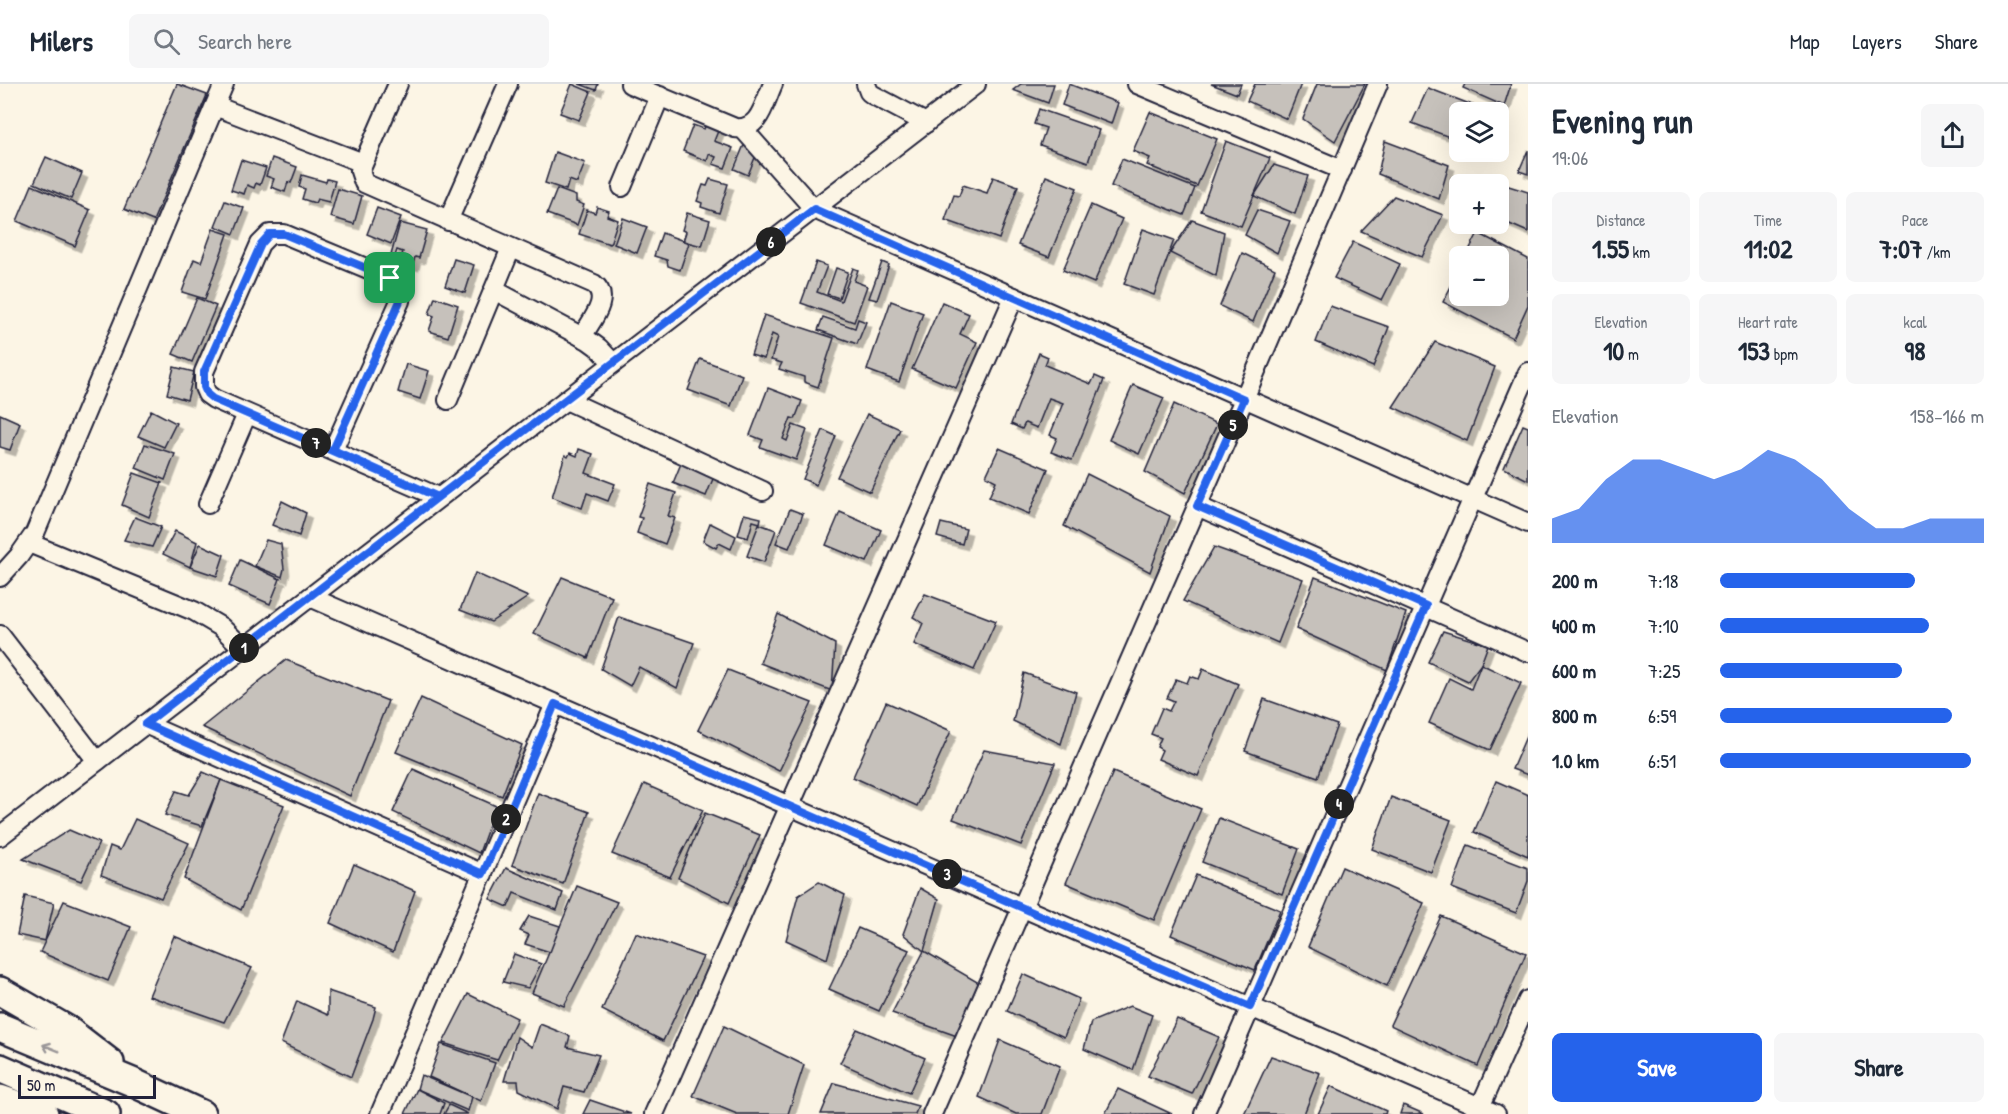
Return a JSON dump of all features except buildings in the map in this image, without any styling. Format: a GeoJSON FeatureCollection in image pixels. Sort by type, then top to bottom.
{"type":"FeatureCollection","features":[{"type":"Feature","properties":{"kind":"highway"},"geometry":{"type":"LineString","coordinates":[[0,991],[66,1029],[132,1082]]}},
{"type":"Feature","properties":{"kind":"highway"},"geometry":{"type":"LineString","coordinates":[[0,1028],[132,1082],[201,1114]]}},
{"type":"Feature","properties":{"kind":"highway"},"geometry":{"type":"LineString","coordinates":[[0,1068],[106,1114]]}},
{"type":"Feature","properties":{"kind":"highway"},"geometry":{"type":"LineString","coordinates":[[0,1099],[44,1114]]}},
{"type":"Feature","properties":{"kind":"street"},"geometry":{"type":"LineString","coordinates":[[0,577],[35,533],[224,84]]}},
{"type":"Feature","properties":{"kind":"street"},"geometry":{"type":"LineString","coordinates":[[398,84],[360,171],[364,183],[598,287],[602,301],[582,337]]}},
{"type":"Feature","properties":{"kind":"street"},"geometry":{"type":"LineString","coordinates":[[448,221],[508,84]]}},
{"type":"Feature","properties":{"kind":"street"},"geometry":{"type":"LineString","coordinates":[[630,84],[735,128],[743,129],[751,127],[756,121],[772,84]]}},
{"type":"Feature","properties":{"kind":"street"},"geometry":{"type":"LineString","coordinates":[[866,84],[873,95],[926,123]]}},
{"type":"Feature","properties":{"kind":"street"},"geometry":{"type":"LineString","coordinates":[[0,836],[976,84]]}},
{"type":"Feature","properties":{"kind":"street"},"geometry":{"type":"LineString","coordinates":[[1137,84],[1342,170]]}},
{"type":"Feature","properties":{"kind":"street"},"geometry":{"type":"LineString","coordinates":[[932,1114],[1244,399],[1378,84]]}},
{"type":"Feature","properties":{"kind":"street"},"geometry":{"type":"LineString","coordinates":[[622,187],[660,96]]}},
{"type":"Feature","properties":{"kind":"street"},"geometry":{"type":"LineString","coordinates":[[215,106],[363,163]]}},
{"type":"Feature","properties":{"kind":"street"},"geometry":{"type":"LineString","coordinates":[[743,129],[814,209],[1528,523]]}},
{"type":"Feature","properties":{"kind":"street"},"geometry":{"type":"LineString","coordinates":[[333,450],[400,301],[400,287],[390,278],[284,234],[270,234],[261,244],[204,372],[204,387],[207,394],[247,414],[438,497]]}},
{"type":"Feature","properties":{"kind":"street"},"geometry":{"type":"LineString","coordinates":[[448,400],[511,248]]}},
{"type":"Feature","properties":{"kind":"street"},"geometry":{"type":"LineString","coordinates":[[494,290],[582,337],[599,348],[613,363]]}},
{"type":"Feature","properties":{"kind":"street"},"geometry":{"type":"LineString","coordinates":[[654,1114],[1014,297]]}},
{"type":"Feature","properties":{"kind":"street"},"geometry":{"type":"LineString","coordinates":[[1204,1114],[1528,372]]}},
{"type":"Feature","properties":{"kind":"street"},"geometry":{"type":"LineString","coordinates":[[566,400],[763,491]]}},
{"type":"Feature","properties":{"kind":"street"},"geometry":{"type":"LineString","coordinates":[[208,504],[247,414]]}},
{"type":"Feature","properties":{"kind":"street"},"geometry":{"type":"LineString","coordinates":[[1197,506],[1528,652]]}},
{"type":"Feature","properties":{"kind":"street"},"geometry":{"type":"LineString","coordinates":[[28,543],[194,611],[221,627],[243,648]]}},
{"type":"Feature","properties":{"kind":"street"},"geometry":{"type":"LineString","coordinates":[[310,597],[1250,1007],[1484,1112],[1528,1000]]}},
{"type":"Feature","properties":{"kind":"street"},"geometry":{"type":"LineString","coordinates":[[0,635],[97,761]]}},
{"type":"Feature","properties":{"kind":"street"},"geometry":{"type":"LineString","coordinates":[[380,1114],[555,704]]}},
{"type":"Feature","properties":{"kind":"street"},"geometry":{"type":"LineString","coordinates":[[145,724],[483,874]]}},
{"type":"Feature","properties":{"kind":"route"},"geometry":{"type":"LineString","coordinates":[[390,278],[284,234],[278,232],[270,234],[261,244],[204,372],[204,387],[207,394],[213,399],[438,497],[814,209],[1244,399],[1197,506],[1426,606],[1250,1007],[555,704],[483,874],[145,724],[438,497],[333,450],[400,301],[400,287],[390,278]]}}]}
